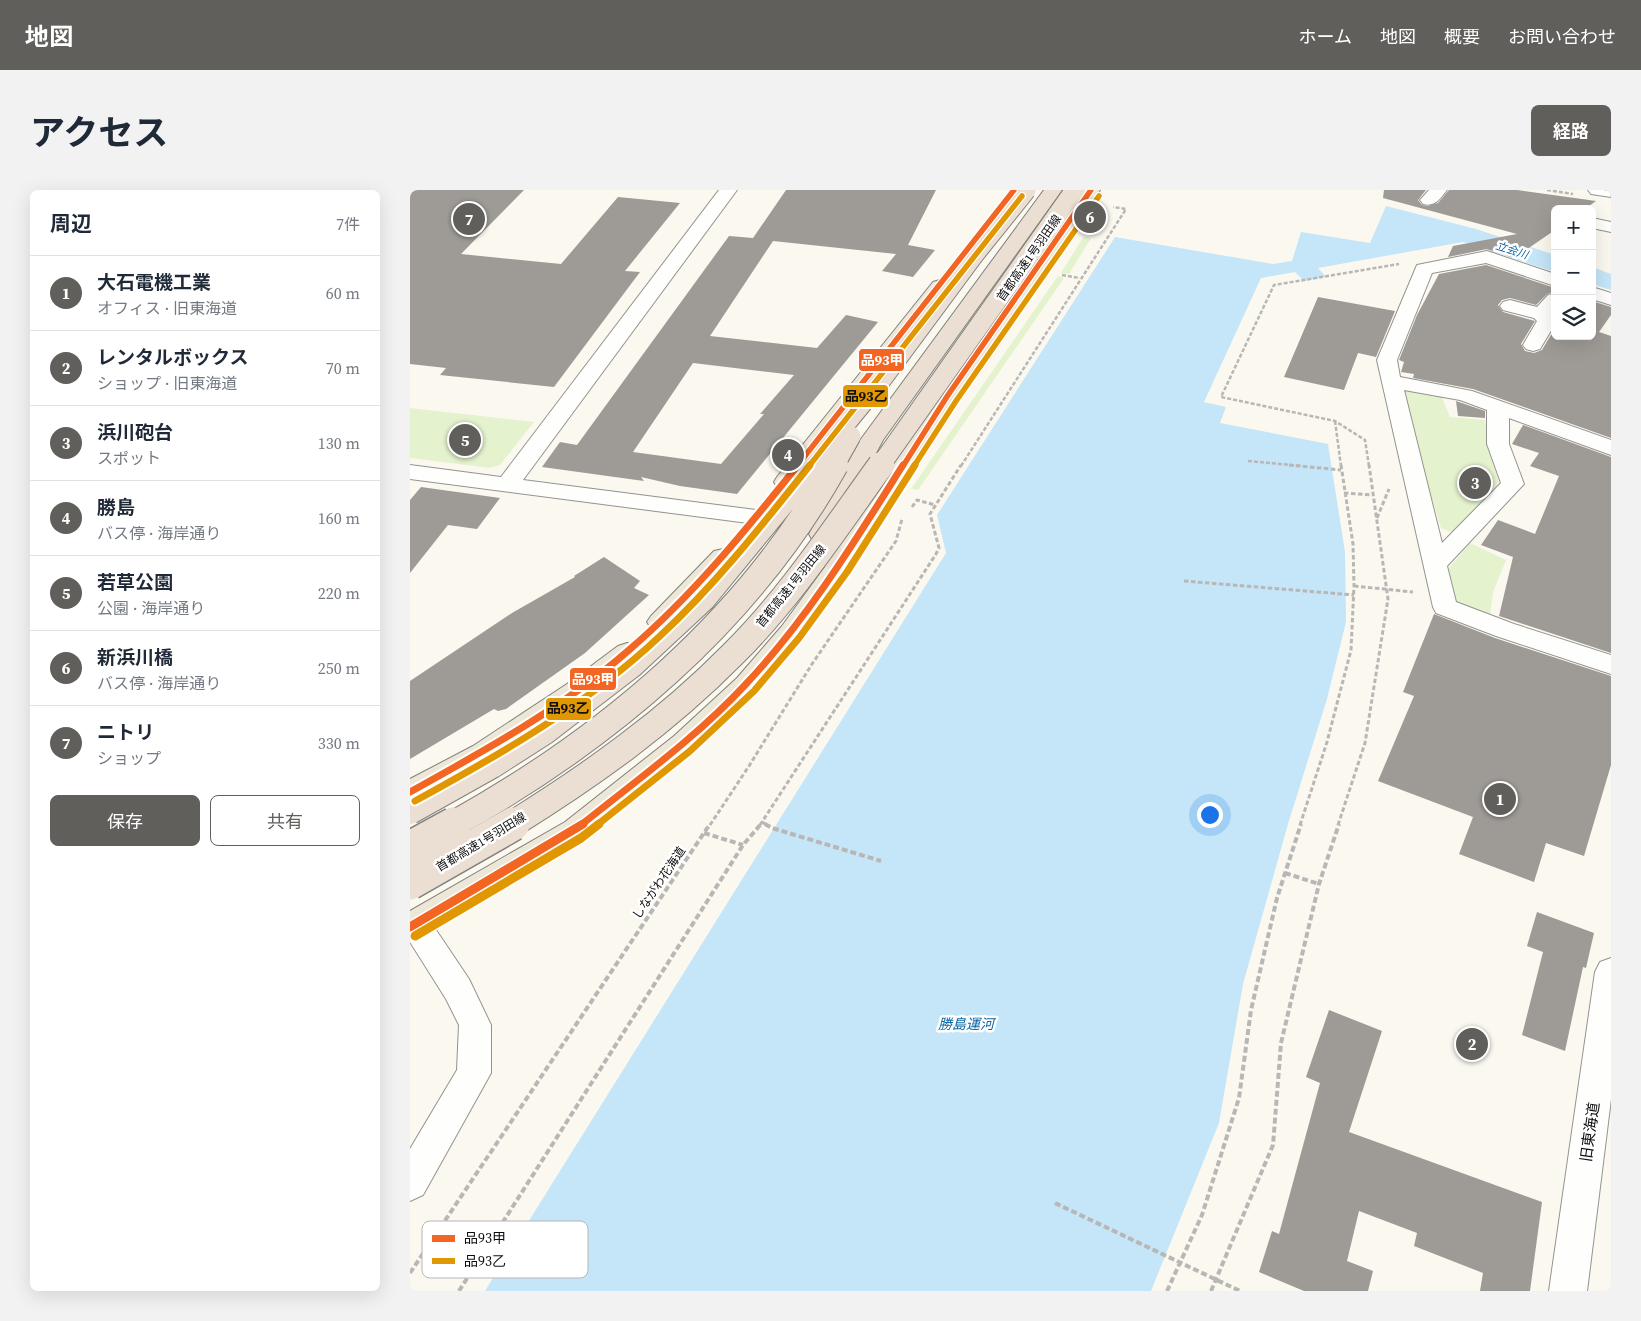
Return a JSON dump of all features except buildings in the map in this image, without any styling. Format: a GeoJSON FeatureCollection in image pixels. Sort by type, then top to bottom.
{"type":"FeatureCollection","features":[{"type":"Feature","properties":{"kind":"highway"},"geometry":{"type":"LineString","coordinates":[[410,811],[492,765],[545,731],[631,665],[703,598],[879,382],[973,256],[1026,190]]}},
{"type":"Feature","properties":{"kind":"highway"},"geometry":{"type":"LineString","coordinates":[[839,566],[821,534],[872,439],[1053,190]]}},
{"type":"Feature","properties":{"kind":"highway","name":"首都高速1号羽田線"},"geometry":{"type":"LineString","coordinates":[[410,883],[476,848],[556,796],[682,701],[732,655],[769,615],[822,547],[1020,272],[1075,190]]}},
{"type":"Feature","properties":{"kind":"highway"},"geometry":{"type":"LineString","coordinates":[[410,848],[462,820],[569,749],[614,717],[699,643],[734,607],[787,541],[828,480],[879,382]]}},
{"type":"Feature","properties":{"kind":"main road"},"geometry":{"type":"LineString","coordinates":[[410,792],[483,753],[576,691],[627,652],[707,575],[870,376],[1014,190]]}},
{"type":"Feature","properties":{"kind":"main road"},"geometry":{"type":"LineString","coordinates":[[413,926],[575,830],[684,743],[746,685],[791,632],[839,566],[948,395],[1091,190]]}},
{"type":"Feature","properties":{"kind":"street"},"geometry":{"type":"LineString","coordinates":[[507,485],[728,190]]}},
{"type":"Feature","properties":{"kind":"street"},"geometry":{"type":"LineString","coordinates":[[1597,190],[1611,192]]}},
{"type":"Feature","properties":{"kind":"street"},"geometry":{"type":"LineString","coordinates":[[1596,224],[1611,227]]}},
{"type":"Feature","properties":{"kind":"street"},"geometry":{"type":"LineString","coordinates":[[1551,279],[1487,257],[1424,268],[1387,360],[1445,607],[1505,630],[1611,665]]}},
{"type":"Feature","properties":{"kind":"street"},"geometry":{"type":"LineString","coordinates":[[1596,294],[1611,299]]}},
{"type":"Feature","properties":{"kind":"street"},"geometry":{"type":"LineString","coordinates":[[1540,314],[1551,303]]}},
{"type":"Feature","properties":{"kind":"street"},"geometry":{"type":"LineString","coordinates":[[1510,306],[1540,314],[1547,320],[1533,345]]}},
{"type":"Feature","properties":{"kind":"street"},"geometry":{"type":"LineString","coordinates":[[565,372],[590,375]]}},
{"type":"Feature","properties":{"kind":"street"},"geometry":{"type":"LineString","coordinates":[[1391,381],[1465,395],[1611,448]]}},
{"type":"Feature","properties":{"kind":"street"},"geometry":{"type":"LineString","coordinates":[[1434,564],[1513,484],[1498,444],[1498,408]]}},
{"type":"Feature","properties":{"kind":"street"},"geometry":{"type":"LineString","coordinates":[[410,472],[756,517]]}},
{"type":"Feature","properties":{"kind":"street"},"geometry":{"type":"LineString","coordinates":[[410,1183],[474,1074],[475,1044],[475,1024],[458,989],[413,926]]}},
{"type":"Feature","properties":{"kind":"street","name":"旧東海道"},"geometry":{"type":"LineString","coordinates":[[1568,1291],[1611,972]]}},
{"type":"Feature","properties":{"kind":"path"},"geometry":{"type":"LineString","coordinates":[[504,1221],[743,845],[762,822],[940,548],[930,514],[1126,209],[1112,207]]}},
{"type":"Feature","properties":{"kind":"path"},"geometry":{"type":"LineString","coordinates":[[1211,1291],[1273,1145],[1281,1043],[1319,884],[1365,743],[1388,599],[1365,440],[1335,421],[1221,397],[1274,285],[1406,262],[1424,268]]}},
{"type":"Feature","properties":{"kind":"path"},"geometry":{"type":"LineString","coordinates":[[1070,276],[1081,278]]}},
{"type":"Feature","properties":{"kind":"path"},"geometry":{"type":"LineString","coordinates":[[1167,1291],[1202,1215],[1239,1098],[1250,1010],[1277,898],[1327,742],[1351,650],[1354,595],[1353,544],[1344,493],[1335,421]]}},
{"type":"Feature","properties":{"kind":"path"},"geometry":{"type":"LineString","coordinates":[[1248,461],[1341,470]]}},
{"type":"Feature","properties":{"kind":"path"},"geometry":{"type":"LineString","coordinates":[[1344,493],[1373,495]]}},
{"type":"Feature","properties":{"kind":"path"},"geometry":{"type":"LineString","coordinates":[[912,507],[917,500],[936,506]]}},
{"type":"Feature","properties":{"kind":"path","name":"しながわ花海道"},"geometry":{"type":"LineString","coordinates":[[445,1221],[749,766],[812,664],[896,541],[903,516]]}},
{"type":"Feature","properties":{"kind":"path"},"geometry":{"type":"LineString","coordinates":[[1184,581],[1354,595]]}},
{"type":"Feature","properties":{"kind":"path"},"geometry":{"type":"LineString","coordinates":[[1354,586],[1418,593]]}},
{"type":"Feature","properties":{"kind":"path"},"geometry":{"type":"LineString","coordinates":[[762,822],[772,828],[880,861]]}},
{"type":"Feature","properties":{"kind":"path"},"geometry":{"type":"LineString","coordinates":[[704,833],[743,845]]}},
{"type":"Feature","properties":{"kind":"path"},"geometry":{"type":"LineString","coordinates":[[1285,873],[1319,884]]}},
{"type":"Feature","properties":{"kind":"path"},"geometry":{"type":"LineString","coordinates":[[1054,1203],[1240,1291]]}},
{"type":"Feature","properties":{"kind":"path","name":"しながわ花海道"},"geometry":{"type":"LineString","coordinates":[[410,1273],[422,1255]]}},
{"type":"Feature","properties":{"kind":"path"},"geometry":{"type":"LineString","coordinates":[[459,1291],[467,1278]]}},
{"type":"Feature","properties":{"kind":"green space"},"geometry":{"type":"Polygon","coordinates":[[[1084,236],[1091,238],[1069,274],[1061,273],[1084,236]]]}},
{"type":"Feature","properties":{"kind":"green space"},"geometry":{"type":"Polygon","coordinates":[[[1058,276],[1064,278],[918,490],[911,489],[1058,276]]]}},
{"type":"Feature","properties":{"kind":"green space"},"geometry":{"type":"Polygon","coordinates":[[[1413,389],[1441,395],[1450,417],[1485,420],[1488,447],[1499,482],[1456,534],[1441,528],[1400,394],[1413,389]]]}},
{"type":"Feature","properties":{"kind":"green space"},"geometry":{"type":"Polygon","coordinates":[[[410,408],[534,422],[500,465],[490,468],[410,458],[410,408]]]}},
{"type":"Feature","properties":{"kind":"green space"},"geometry":{"type":"Polygon","coordinates":[[[1470,543],[1506,560],[1493,592],[1490,617],[1452,601],[1449,568],[1470,543]]]}},
{"type":"Feature","properties":{"kind":"water","name":"勝島運河"},"geometry":{"type":"Polygon","coordinates":[[[1386,206],[1476,229],[1551,254],[1551,271],[1463,242],[1318,268],[1326,277],[1304,281],[1295,272],[1261,278],[1204,402],[1226,407],[1220,423],[1328,444],[1345,552],[1346,622],[1327,699],[1288,824],[1243,984],[1219,1123],[1151,1291],[485,1291],[493,1278],[588,1278],[588,1221],[529,1221],[946,553],[937,515],[1115,237],[1273,264],[1292,261],[1301,232],[1370,243],[1386,206]]]}},
{"type":"Feature","properties":{"kind":"water"},"geometry":{"type":"Polygon","coordinates":[[[1596,268],[1611,274],[1611,290],[1596,285],[1596,268]]]}},
{"type":"Feature","properties":{"kind":"transit line","name":"品93甲"},"geometry":{"type":"LineString","coordinates":[[410,792],[467,761],[577,691],[653,629],[700,581],[787,479],[1014,190]]}},
{"type":"Feature","properties":{"kind":"transit line","name":"品93甲"},"geometry":{"type":"LineString","coordinates":[[410,927],[575,830],[684,743],[746,685],[791,632],[839,566],[948,395],[1091,190]]}},
{"type":"Feature","properties":{"kind":"transit line","name":"品93乙"},"geometry":{"type":"LineString","coordinates":[[415,801],[500,753],[555,718],[634,659],[683,614],[728,566],[771,515],[1022,196]]}},
{"type":"Feature","properties":{"kind":"transit line","name":"品93乙"},"geometry":{"type":"LineString","coordinates":[[415,936],[581,838],[690,751],[754,691],[799,638],[847,572],[956,401],[1099,196]]}},
{"type":"Feature","properties":{"kind":"place","name":"新浜川橋"},"geometry":{"type":"Point","coordinates":[1090,217]}},
{"type":"Feature","properties":{"kind":"place","name":"ニトリ"},"geometry":{"type":"Point","coordinates":[469,219]}},
{"type":"Feature","properties":{"kind":"place","name":"若草公園"},"geometry":{"type":"Point","coordinates":[465,440]}},
{"type":"Feature","properties":{"kind":"place","name":"勝島"},"geometry":{"type":"Point","coordinates":[788,455]}},
{"type":"Feature","properties":{"kind":"place","name":"浜川砲台"},"geometry":{"type":"Point","coordinates":[1475,483]}},
{"type":"Feature","properties":{"kind":"place","name":"大石電機工業"},"geometry":{"type":"Point","coordinates":[1500,799]}},
{"type":"Feature","properties":{"kind":"place","name":"レンタルボックス"},"geometry":{"type":"Point","coordinates":[1472,1044]}},
{"type":"Feature","properties":{"kind":"water label","name":"立会川"},"geometry":{"type":"Point","coordinates":[1512,250]}}]}
